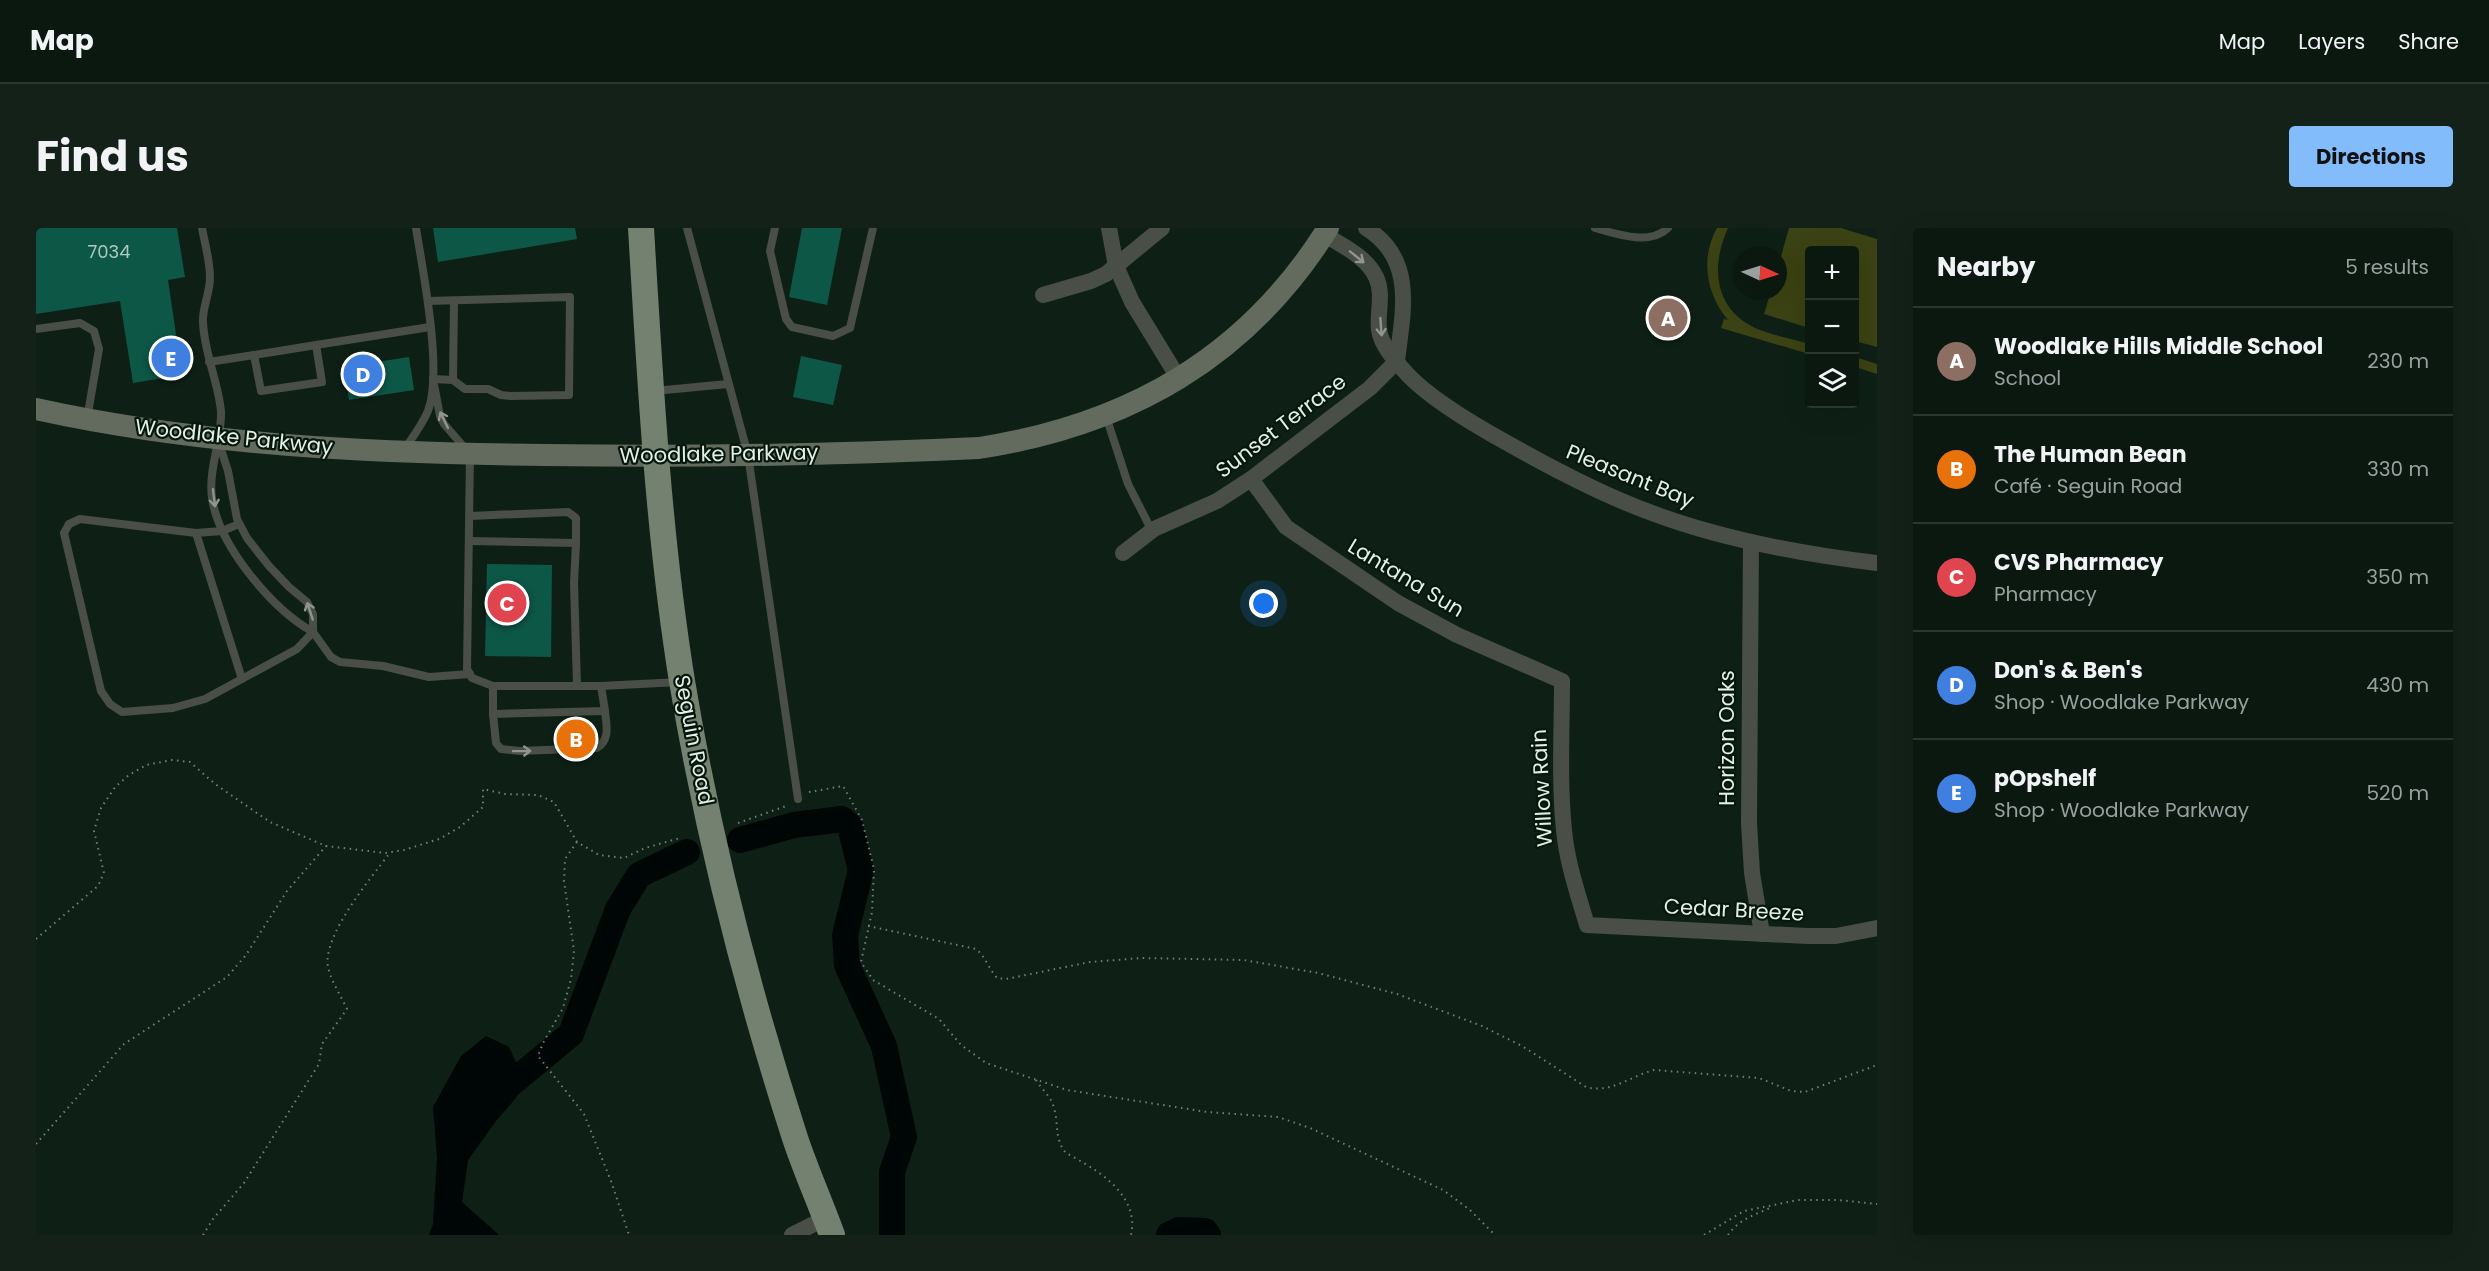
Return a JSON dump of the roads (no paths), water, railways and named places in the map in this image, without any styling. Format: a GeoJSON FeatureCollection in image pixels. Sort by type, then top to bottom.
{"type":"FeatureCollection","features":[{"type":"Feature","properties":{"kind":"main road","name":"Seguin Road"},"geometry":{"type":"LineString","coordinates":[[641,228],[656,456],[682,682],[718,865],[753,1004],[796,1140],[829,1227]]}},
{"type":"Feature","properties":{"kind":"street"},"geometry":{"type":"LineString","coordinates":[[1109,228],[1116,266],[1132,302],[1179,379]]}},
{"type":"Feature","properties":{"kind":"street"},"geometry":{"type":"LineString","coordinates":[[1043,295],[1091,281],[1116,266],[1162,228]]}},
{"type":"Feature","properties":{"kind":"street"},"geometry":{"type":"LineString","coordinates":[[1366,228],[1390,248],[1400,266],[1403,285],[1397,361]]}},
{"type":"Feature","properties":{"kind":"street","name":"Pleasant Bay"},"geometry":{"type":"LineString","coordinates":[[1326,231],[1358,255],[1376,277],[1379,289],[1379,331],[1384,344],[1397,361],[1425,390],[1485,431],[1565,476],[1652,513],[1751,542],[1815,556],[1877,563]]}},
{"type":"Feature","properties":{"kind":"street","name":"Woodlake Parkway"},"geometry":{"type":"LineString","coordinates":[[36,409],[87,420],[218,440],[471,454],[748,455],[979,448],[1024,441],[1106,416],[1140,401],[1179,379],[1209,359],[1266,308],[1313,252],[1326,231]]}},
{"type":"Feature","properties":{"kind":"street"},"geometry":{"type":"LineString","coordinates":[[1379,289],[1403,285]]}},
{"type":"Feature","properties":{"kind":"street","name":"Sunset Terrace"},"geometry":{"type":"LineString","coordinates":[[1123,553],[1152,531],[1217,501],[1251,479],[1370,388],[1397,361]]}},
{"type":"Feature","properties":{"kind":"street","name":"Lantana Sun"},"geometry":{"type":"LineString","coordinates":[[1251,479],[1286,526],[1398,603],[1457,635],[1562,681]]}},
{"type":"Feature","properties":{"kind":"street","name":"Horizon Oaks"},"geometry":{"type":"LineString","coordinates":[[1751,542],[1749,823],[1752,873],[1762,934]]}},
{"type":"Feature","properties":{"kind":"street","name":"Willow Rain"},"geometry":{"type":"LineString","coordinates":[[1562,681],[1561,788],[1564,832],[1572,874],[1587,925]]}},
{"type":"Feature","properties":{"kind":"street","name":"Cedar Breeze"},"geometry":{"type":"LineString","coordinates":[[1587,925],[1836,936],[1877,928]]}},
{"type":"Feature","properties":{"kind":"street"},"geometry":{"type":"LineString","coordinates":[[792,1235],[829,1227]]}},
{"type":"Feature","properties":{"kind":"lane"},"geometry":{"type":"LineString","coordinates":[[202,228],[210,277],[203,321],[220,411],[212,496],[222,531],[237,557],[273,599],[295,621],[313,632],[331,657],[340,662],[383,666],[429,677],[470,674]]}},
{"type":"Feature","properties":{"kind":"lane"},"geometry":{"type":"LineString","coordinates":[[416,228],[428,302],[433,379],[440,416],[444,424],[471,454],[467,669],[472,678],[493,686],[601,686],[682,682]]}},
{"type":"Feature","properties":{"kind":"lane"},"geometry":{"type":"LineString","coordinates":[[687,228],[748,455],[798,799]]}},
{"type":"Feature","properties":{"kind":"lane"},"geometry":{"type":"LineString","coordinates":[[775,228],[770,251],[786,319],[792,327],[832,336],[850,328],[873,228]]}},
{"type":"Feature","properties":{"kind":"lane"},"geometry":{"type":"LineString","coordinates":[[1595,228],[1637,237],[1653,236],[1668,228]]}},
{"type":"Feature","properties":{"kind":"lane"},"geometry":{"type":"LineString","coordinates":[[428,302],[570,297],[569,395],[501,395],[488,389],[465,389],[453,380],[433,379]]}},
{"type":"Feature","properties":{"kind":"lane"},"geometry":{"type":"LineString","coordinates":[[453,380],[454,301]]}},
{"type":"Feature","properties":{"kind":"lane"},"geometry":{"type":"LineString","coordinates":[[36,329],[80,323],[94,331],[99,349],[87,420]]}},
{"type":"Feature","properties":{"kind":"lane"},"geometry":{"type":"LineString","coordinates":[[209,362],[430,327]]}},
{"type":"Feature","properties":{"kind":"lane"},"geometry":{"type":"LineString","coordinates":[[254,355],[261,391],[322,382],[316,345]]}},
{"type":"Feature","properties":{"kind":"lane"},"geometry":{"type":"LineString","coordinates":[[403,451],[428,410],[433,379]]}},
{"type":"Feature","properties":{"kind":"lane"},"geometry":{"type":"LineString","coordinates":[[651,391],[728,384]]}},
{"type":"Feature","properties":{"kind":"lane"},"geometry":{"type":"LineString","coordinates":[[1106,416],[1128,484],[1152,531]]}},
{"type":"Feature","properties":{"kind":"lane"},"geometry":{"type":"LineString","coordinates":[[218,440],[239,524],[268,566],[307,602],[313,614],[313,632],[297,649],[205,699],[173,708],[140,712],[122,712],[110,704],[101,691],[64,533],[69,524],[80,519],[196,533],[222,531],[239,524]]}},
{"type":"Feature","properties":{"kind":"lane"},"geometry":{"type":"LineString","coordinates":[[470,516],[568,512],[576,518],[574,604],[577,686]]}},
{"type":"Feature","properties":{"kind":"lane"},"geometry":{"type":"LineString","coordinates":[[196,533],[242,679]]}},
{"type":"Feature","properties":{"kind":"lane"},"geometry":{"type":"LineString","coordinates":[[470,541],[576,543]]}},
{"type":"Feature","properties":{"kind":"lane"},"geometry":{"type":"LineString","coordinates":[[493,686],[495,742],[501,749],[520,751],[597,748],[603,745],[606,738],[601,686]]}},
{"type":"Feature","properties":{"kind":"lane"},"geometry":{"type":"LineString","coordinates":[[493,714],[605,711]]}},
{"type":"Feature","properties":{"kind":"waterway"},"geometry":{"type":"LineString","coordinates":[[740,840],[794,825],[842,819],[850,826],[861,870],[845,935],[847,965],[884,1046],[904,1137],[892,1172],[892,1235]]}},
{"type":"Feature","properties":{"kind":"waterway"},"geometry":{"type":"LineString","coordinates":[[496,1096],[571,1034],[618,909],[639,875],[687,852]]}},
{"type":"Feature","properties":{"kind":"waterway"},"geometry":{"type":"LineString","coordinates":[[1169,1235],[1179,1230],[1205,1231],[1208,1235]]}},
{"type":"Feature","properties":{"kind":"place","name":"Woodlake Hills Middle School"},"geometry":{"type":"Point","coordinates":[1668,318]}},
{"type":"Feature","properties":{"kind":"place","name":"pOpshelf"},"geometry":{"type":"Point","coordinates":[171,358]}},
{"type":"Feature","properties":{"kind":"place","name":"Don's & Ben's"},"geometry":{"type":"Point","coordinates":[363,374]}},
{"type":"Feature","properties":{"kind":"place","name":"CVS Pharmacy"},"geometry":{"type":"Point","coordinates":[507,603]}},
{"type":"Feature","properties":{"kind":"place","name":"The Human Bean"},"geometry":{"type":"Point","coordinates":[576,739]}}]}
